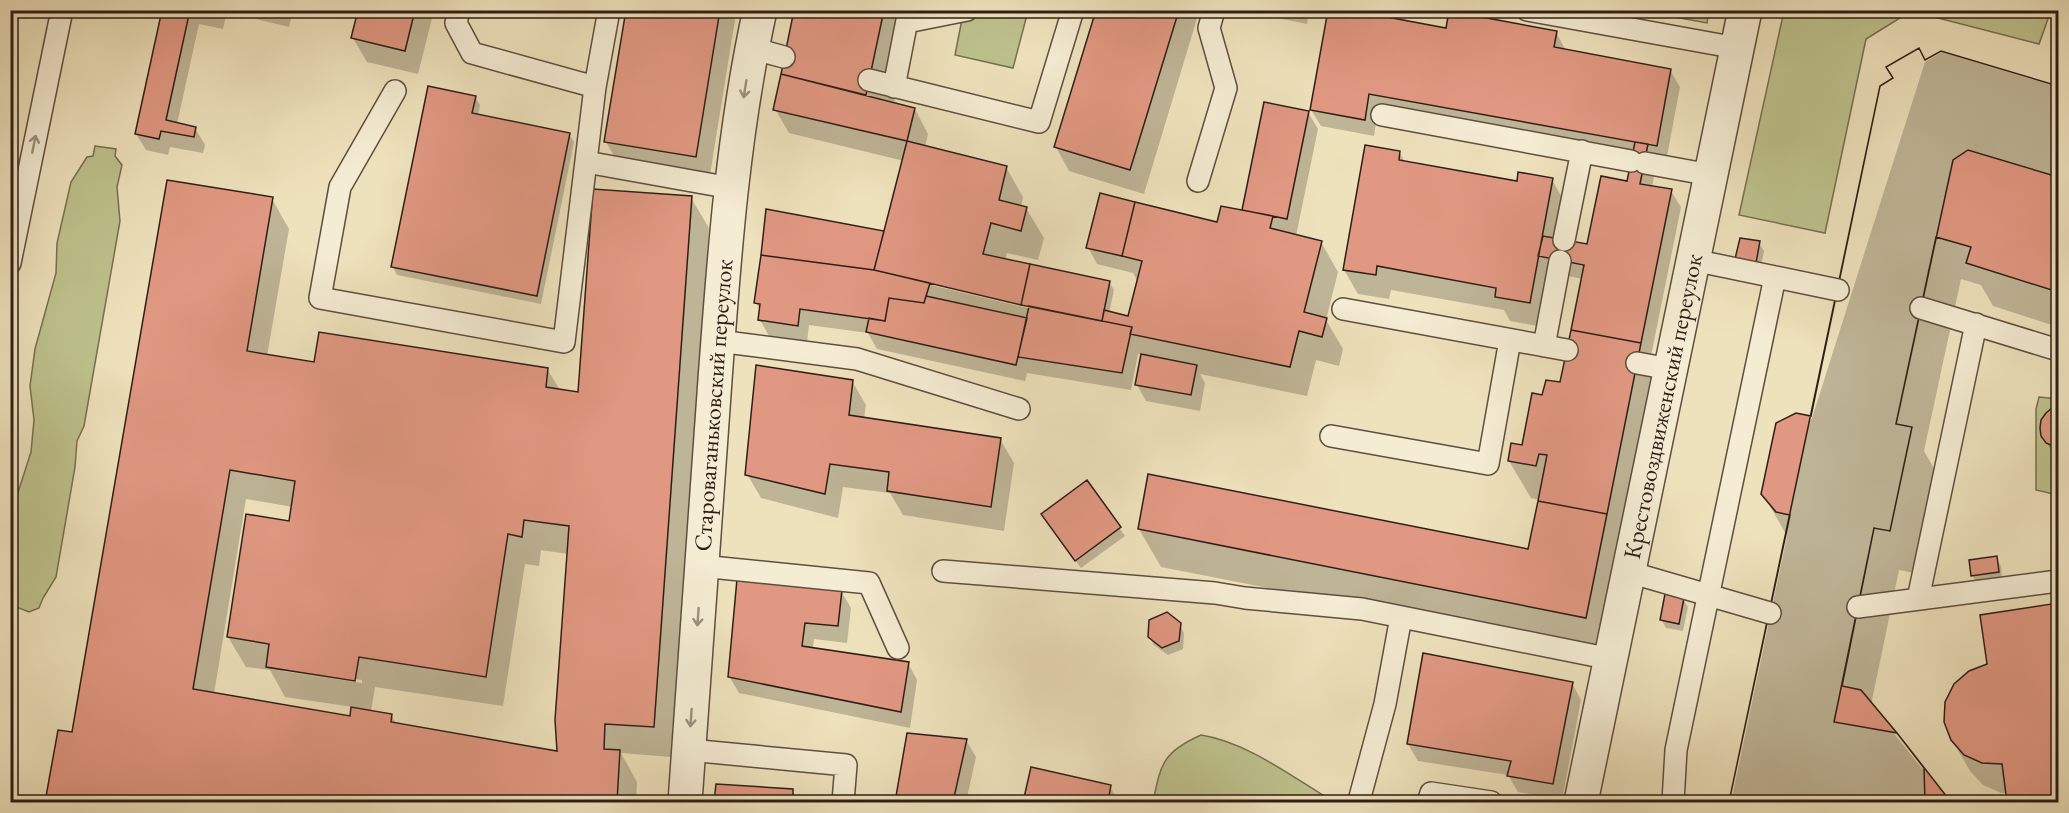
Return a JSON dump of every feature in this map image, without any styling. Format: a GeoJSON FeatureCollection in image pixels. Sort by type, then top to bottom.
{"type":"FeatureCollection","features":[{"type":"Feature","properties":{"kind":"street","name":"Староваганьковский переулок"},"geometry":{"type":"LineString","coordinates":[[685,802],[731,188],[751,48],[759,10]]}},
{"type":"Feature","properties":{"kind":"street","name":"Крестовоздвиженский переулок"},"geometry":{"type":"LineString","coordinates":[[1581,802],[1745,10]]}},
{"type":"Feature","properties":{"kind":"lane"},"geometry":{"type":"LineString","coordinates":[[10,263],[62,10]]}},
{"type":"Feature","properties":{"kind":"lane"},"geometry":{"type":"LineString","coordinates":[[459,10],[456,23],[472,53],[595,87]]}},
{"type":"Feature","properties":{"kind":"lane"},"geometry":{"type":"LineString","coordinates":[[395,91],[340,187],[321,298],[564,342],[595,87],[609,10]]}},
{"type":"Feature","properties":{"kind":"lane"},"geometry":{"type":"LineString","coordinates":[[894,87],[908,16],[967,10]]}},
{"type":"Feature","properties":{"kind":"lane"},"geometry":{"type":"LineString","coordinates":[[869,80],[1039,122],[1073,10]]}},
{"type":"Feature","properties":{"kind":"lane"},"geometry":{"type":"LineString","coordinates":[[1198,182],[1226,88],[1209,28],[1214,10]]}},
{"type":"Feature","properties":{"kind":"lane"},"geometry":{"type":"LineString","coordinates":[[1527,10],[1737,48]]}},
{"type":"Feature","properties":{"kind":"lane"},"geometry":{"type":"LineString","coordinates":[[751,48],[784,57]]}},
{"type":"Feature","properties":{"kind":"lane"},"geometry":{"type":"LineString","coordinates":[[1382,115],[1711,175]]}},
{"type":"Feature","properties":{"kind":"lane"},"geometry":{"type":"LineString","coordinates":[[1564,240],[1582,152]]}},
{"type":"Feature","properties":{"kind":"lane"},"geometry":{"type":"LineString","coordinates":[[586,162],[731,188]]}},
{"type":"Feature","properties":{"kind":"lane"},"geometry":{"type":"LineString","coordinates":[[1694,260],[1838,290]]}},
{"type":"Feature","properties":{"kind":"lane"},"geometry":{"type":"LineString","coordinates":[[1544,346],[1560,261]]}},
{"type":"Feature","properties":{"kind":"lane"},"geometry":{"type":"LineString","coordinates":[[1673,802],[1676,750],[1775,277]]}},
{"type":"Feature","properties":{"kind":"lane"},"geometry":{"type":"LineString","coordinates":[[1921,308],[2058,350]]}},
{"type":"Feature","properties":{"kind":"lane"},"geometry":{"type":"LineString","coordinates":[[1343,309],[1567,350]]}},
{"type":"Feature","properties":{"kind":"lane"},"geometry":{"type":"LineString","coordinates":[[1918,599],[1976,324]]}},
{"type":"Feature","properties":{"kind":"lane"},"geometry":{"type":"LineString","coordinates":[[1331,436],[1488,464],[1510,339]]}},
{"type":"Feature","properties":{"kind":"lane"},"geometry":{"type":"LineString","coordinates":[[718,341],[857,359],[1019,409]]}},
{"type":"Feature","properties":{"kind":"lane"},"geometry":{"type":"LineString","coordinates":[[1637,363],[1671,369]]}},
{"type":"Feature","properties":{"kind":"lane"},"geometry":{"type":"LineString","coordinates":[[702,566],[869,583],[898,648]]}},
{"type":"Feature","properties":{"kind":"lane"},"geometry":{"type":"LineString","coordinates":[[943,571],[1215,593],[1362,609],[1611,659]]}},
{"type":"Feature","properties":{"kind":"lane"},"geometry":{"type":"LineString","coordinates":[[1629,572],[1770,612]]}},
{"type":"Feature","properties":{"kind":"lane"},"geometry":{"type":"LineString","coordinates":[[1858,607],[2058,581]]}},
{"type":"Feature","properties":{"kind":"lane"},"geometry":{"type":"LineString","coordinates":[[1360,797],[1385,704],[1401,617]]}},
{"type":"Feature","properties":{"kind":"lane"},"geometry":{"type":"LineString","coordinates":[[689,750],[846,765],[843,802]]}},
{"type":"Feature","properties":{"kind":"lane"},"geometry":{"type":"LineString","coordinates":[[1428,802],[1431,793],[1491,802]]}},
{"type":"Feature","properties":{"kind":"green space"},"geometry":{"type":"Polygon","coordinates":[[[1709,10],[1707,23],[1641,11],[1709,10]]]}},
{"type":"Feature","properties":{"kind":"green space"},"geometry":{"type":"Polygon","coordinates":[[[2045,10],[2049,16],[2039,44],[1911,11],[1866,39],[1825,233],[1739,215],[1784,11],[2045,10]]]}},
{"type":"Feature","properties":{"kind":"green space"},"geometry":{"type":"Polygon","coordinates":[[[1005,11],[1028,11],[1013,68],[955,55],[962,19],[1005,11]]]}},
{"type":"Feature","properties":{"kind":"green space"},"geometry":{"type":"Polygon","coordinates":[[[95,146],[116,149],[115,156],[122,165],[117,187],[120,221],[84,426],[77,441],[75,467],[56,577],[39,608],[29,612],[11,605],[11,531],[13,508],[31,452],[34,420],[30,386],[35,349],[56,273],[57,243],[71,182],[87,157],[93,156],[95,146]]]}},
{"type":"Feature","properties":{"kind":"green space"},"geometry":{"type":"Polygon","coordinates":[[[2039,397],[2058,399],[2058,495],[2036,490],[2036,409],[2039,397]]]}},
{"type":"Feature","properties":{"kind":"green space"},"geometry":{"type":"Polygon","coordinates":[[[1201,735],[1236,745],[1253,753],[1334,802],[1153,802],[1162,768],[1171,753],[1201,735]]]}},
{"type":"Feature","properties":{"kind":"building"},"geometry":{"type":"Polygon","coordinates":[[[162,10],[190,10],[166,120],[196,127],[194,137],[161,131],[159,139],[135,134],[162,10]]]}},
{"type":"Feature","properties":{"kind":"building"},"geometry":{"type":"Polygon","coordinates":[[[358,10],[415,10],[405,51],[351,38],[358,10]]]}},
{"type":"Feature","properties":{"kind":"building"},"geometry":{"type":"Polygon","coordinates":[[[626,10],[720,10],[696,157],[604,142],[626,10]]]}},
{"type":"Feature","properties":{"kind":"building"},"geometry":{"type":"Polygon","coordinates":[[[794,10],[884,10],[866,95],[781,74],[794,10]]]}},
{"type":"Feature","properties":{"kind":"building"},"geometry":{"type":"Polygon","coordinates":[[[1096,10],[1179,10],[1130,170],[1054,147],[1096,10]]]}},
{"type":"Feature","properties":{"kind":"building"},"geometry":{"type":"Polygon","coordinates":[[[1275,10],[1304,10],[1303,16],[1275,10]]]}},
{"type":"Feature","properties":{"kind":"building"},"geometry":{"type":"Polygon","coordinates":[[[1328,10],[1350,10],[1446,28],[1449,11],[1557,31],[1554,47],[1671,69],[1657,146],[1369,94],[1365,120],[1310,110],[1328,10]]]}},
{"type":"Feature","properties":{"kind":"building"},"geometry":{"type":"Polygon","coordinates":[[[1919,48],[1925,60],[1941,51],[2058,86],[2058,177],[1968,150],[1953,160],[1896,424],[1912,427],[1890,531],[1874,528],[1834,722],[1897,733],[1924,768],[1925,802],[1729,802],[1880,86],[1893,78],[1886,67],[1919,48]]]}},
{"type":"Feature","properties":{"kind":"building"},"geometry":{"type":"Polygon","coordinates":[[[1919,48],[1925,60],[1941,51],[2058,86],[2058,292],[1966,263],[1971,247],[1936,237],[1896,424],[1912,427],[1890,531],[1874,528],[1842,686],[1861,690],[1951,802],[1729,802],[1790,515],[1776,512],[1761,494],[1776,423],[1796,413],[1811,416],[1880,86],[1893,78],[1886,67],[1919,48]]]}},
{"type":"Feature","properties":{"kind":"building"},"geometry":{"type":"Polygon","coordinates":[[[781,74],[915,108],[907,141],[773,110],[781,74]]]}},
{"type":"Feature","properties":{"kind":"building"},"geometry":{"type":"Polygon","coordinates":[[[428,86],[476,96],[472,113],[570,133],[537,296],[391,267],[428,86]]]}},
{"type":"Feature","properties":{"kind":"building"},"geometry":{"type":"Polygon","coordinates":[[[1264,102],[1309,111],[1287,219],[1242,210],[1264,102]]]}},
{"type":"Feature","properties":{"kind":"building"},"geometry":{"type":"Polygon","coordinates":[[[907,141],[1007,166],[999,200],[1027,207],[1021,231],[991,223],[983,254],[1030,264],[1021,305],[874,270],[907,141]]]}},
{"type":"Feature","properties":{"kind":"building"},"geometry":{"type":"Polygon","coordinates":[[[1635,142],[1648,144],[1640,184],[1672,189],[1641,343],[1571,330],[1584,265],[1538,256],[1543,236],[1587,244],[1601,176],[1627,181],[1635,142]]]}},
{"type":"Feature","properties":{"kind":"building"},"geometry":{"type":"Polygon","coordinates":[[[1365,145],[1400,151],[1399,160],[1517,181],[1518,172],[1553,178],[1530,303],[1495,297],[1496,288],[1377,266],[1376,275],[1343,270],[1365,145]]]}},
{"type":"Feature","properties":{"kind":"building"},"geometry":{"type":"Polygon","coordinates":[[[167,180],[273,197],[247,351],[314,362],[319,332],[548,368],[546,387],[578,392],[593,189],[692,196],[654,727],[605,724],[604,749],[620,750],[617,802],[45,802],[58,730],[72,732],[167,180]],[[230,470],[193,689],[350,716],[351,707],[392,714],[391,722],[557,751],[555,720],[569,526],[524,520],[522,537],[508,534],[486,677],[359,657],[355,681],[266,667],[269,644],[227,637],[246,514],[289,521],[295,481],[230,470]]]}},
{"type":"Feature","properties":{"kind":"building"},"geometry":{"type":"Polygon","coordinates":[[[1100,193],[1135,202],[1122,256],[1086,248],[1100,193]]]}},
{"type":"Feature","properties":{"kind":"building"},"geometry":{"type":"Polygon","coordinates":[[[1135,202],[1217,222],[1221,206],[1273,216],[1270,228],[1322,241],[1304,312],[1327,318],[1322,337],[1299,331],[1290,367],[1130,334],[1132,327],[1102,321],[1104,310],[1128,316],[1142,261],[1122,256],[1135,202]]]}},
{"type":"Feature","properties":{"kind":"building"},"geometry":{"type":"Polygon","coordinates":[[[766,209],[884,231],[874,270],[761,255],[766,209]]]}},
{"type":"Feature","properties":{"kind":"building"},"geometry":{"type":"Polygon","coordinates":[[[1740,238],[1760,241],[1756,263],[1735,259],[1740,238]]]}},
{"type":"Feature","properties":{"kind":"building"},"geometry":{"type":"Polygon","coordinates":[[[761,255],[874,270],[930,283],[924,303],[889,298],[885,321],[800,309],[798,326],[758,320],[760,304],[754,303],[761,255]]]}},
{"type":"Feature","properties":{"kind":"building"},"geometry":{"type":"Polygon","coordinates":[[[1030,264],[1110,281],[1102,321],[1021,305],[1030,264]]]}},
{"type":"Feature","properties":{"kind":"building"},"geometry":{"type":"Polygon","coordinates":[[[926,296],[1027,318],[1016,365],[866,332],[869,318],[885,321],[889,298],[924,303],[926,296]]]}},
{"type":"Feature","properties":{"kind":"building"},"geometry":{"type":"Polygon","coordinates":[[[1029,306],[1132,327],[1122,373],[1018,357],[1029,306]]]}},
{"type":"Feature","properties":{"kind":"building"},"geometry":{"type":"Polygon","coordinates":[[[1571,330],[1641,343],[1607,514],[1538,501],[1547,455],[1539,454],[1536,466],[1508,461],[1511,443],[1522,445],[1532,393],[1542,395],[1546,380],[1560,382],[1571,330]]]}},
{"type":"Feature","properties":{"kind":"building"},"geometry":{"type":"Polygon","coordinates":[[[1141,354],[1197,365],[1191,395],[1135,385],[1141,354]]]}},
{"type":"Feature","properties":{"kind":"building"},"geometry":{"type":"Polygon","coordinates":[[[756,365],[853,380],[849,415],[1001,438],[991,507],[887,491],[889,472],[830,464],[825,494],[745,475],[756,365]]]}},
{"type":"Feature","properties":{"kind":"building"},"geometry":{"type":"Polygon","coordinates":[[[2058,407],[2058,448],[2046,443],[2041,436],[2040,428],[2041,420],[2046,413],[2058,407]]]}},
{"type":"Feature","properties":{"kind":"building"},"geometry":{"type":"Polygon","coordinates":[[[1148,474],[1528,549],[1538,501],[1607,514],[1586,618],[1138,529],[1148,474]]]}},
{"type":"Feature","properties":{"kind":"building"},"geometry":{"type":"Polygon","coordinates":[[[1087,480],[1121,527],[1075,561],[1041,514],[1087,480]]]}},
{"type":"Feature","properties":{"kind":"building"},"geometry":{"type":"Polygon","coordinates":[[[1997,556],[1999,572],[1971,576],[1969,560],[1997,556]]]}},
{"type":"Feature","properties":{"kind":"building"},"geometry":{"type":"Polygon","coordinates":[[[737,579],[842,590],[838,626],[805,623],[802,646],[909,662],[901,712],[728,677],[737,579]]]}},
{"type":"Feature","properties":{"kind":"building"},"geometry":{"type":"Polygon","coordinates":[[[1665,594],[1684,598],[1679,624],[1660,620],[1665,594]]]}},
{"type":"Feature","properties":{"kind":"building"},"geometry":{"type":"Polygon","coordinates":[[[2058,603],[2058,802],[2007,802],[2002,764],[1982,763],[1964,755],[1951,740],[1944,722],[1945,702],[1954,684],[1969,671],[1987,664],[1980,615],[2058,603]]]}},
{"type":"Feature","properties":{"kind":"building"},"geometry":{"type":"Polygon","coordinates":[[[1167,612],[1181,623],[1179,641],[1162,648],[1148,637],[1149,620],[1167,612]]]}},
{"type":"Feature","properties":{"kind":"building"},"geometry":{"type":"Polygon","coordinates":[[[1423,653],[1573,682],[1553,784],[1507,776],[1511,761],[1407,744],[1423,653]]]}},
{"type":"Feature","properties":{"kind":"building"},"geometry":{"type":"Polygon","coordinates":[[[907,733],[967,739],[953,802],[895,802],[907,733]]]}},
{"type":"Feature","properties":{"kind":"building"},"geometry":{"type":"Polygon","coordinates":[[[1031,767],[1111,785],[1108,802],[1023,802],[1031,767]]]}},
{"type":"Feature","properties":{"kind":"building"},"geometry":{"type":"Polygon","coordinates":[[[716,784],[793,789],[793,802],[714,802],[716,784]]]}}]}
